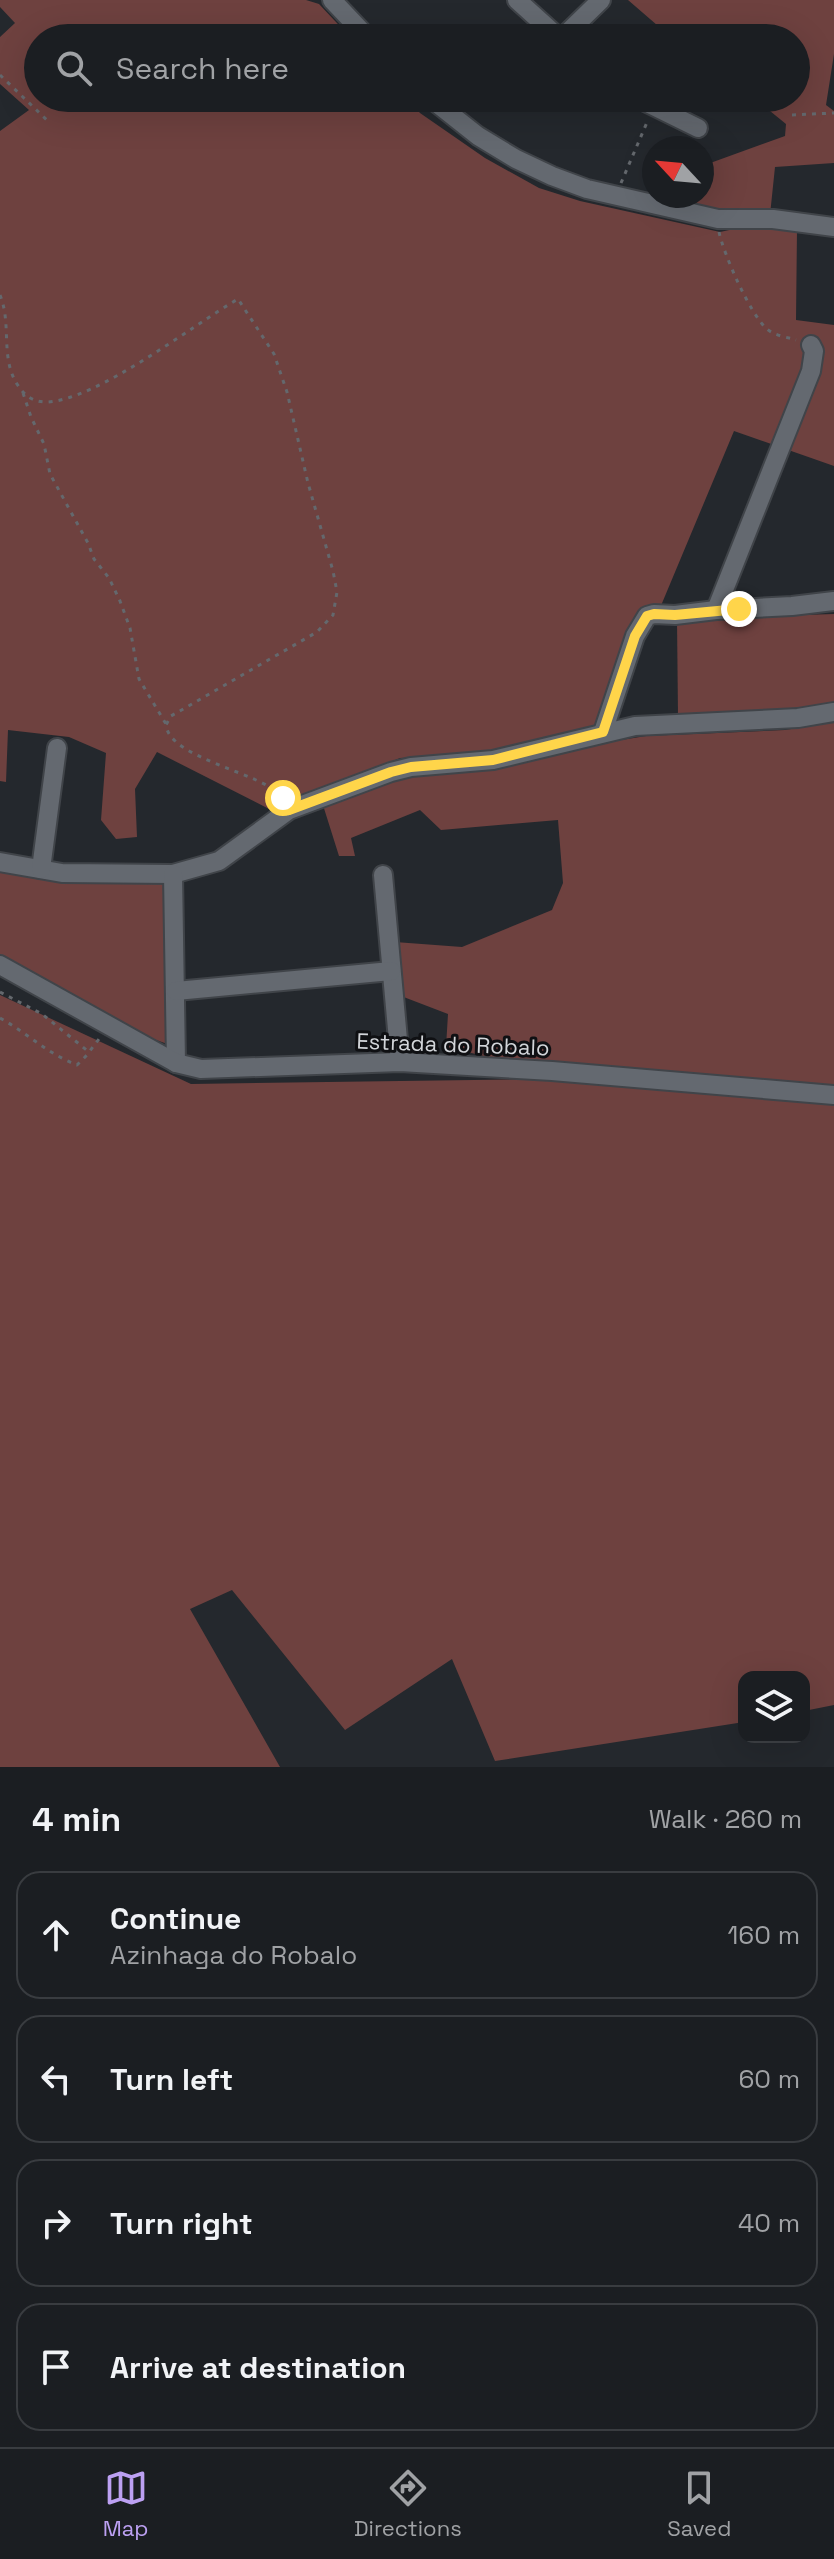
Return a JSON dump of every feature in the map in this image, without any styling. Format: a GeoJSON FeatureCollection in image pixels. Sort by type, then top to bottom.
{"type":"FeatureCollection","features":[{"type":"Feature","properties":{"kind":"street"},"geometry":{"type":"LineString","coordinates":[[332,0],[355,24]]}},
{"type":"Feature","properties":{"kind":"street"},"geometry":{"type":"LineString","coordinates":[[517,0],[544,24]]}},
{"type":"Feature","properties":{"kind":"street"},"geometry":{"type":"LineString","coordinates":[[575,24],[601,0]]}},
{"type":"Feature","properties":{"kind":"street"},"geometry":{"type":"LineString","coordinates":[[448,112],[478,136],[516,159],[552,176],[615,198],[718,219],[773,219],[834,227]]}},
{"type":"Feature","properties":{"kind":"street"},"geometry":{"type":"LineString","coordinates":[[664,112],[698,128]]}},
{"type":"Feature","properties":{"kind":"street"},"geometry":{"type":"LineString","coordinates":[[716,610],[811,371],[814,351],[811,345]]}},
{"type":"Feature","properties":{"kind":"street"},"geometry":{"type":"LineString","coordinates":[[603,732],[635,636],[647,616],[834,601]]}},
{"type":"Feature","properties":{"kind":"street"},"geometry":{"type":"LineString","coordinates":[[0,862],[62,873],[173,874],[219,861],[289,810],[411,767],[493,760],[635,726],[798,718],[834,712]]}},
{"type":"Feature","properties":{"kind":"street"},"geometry":{"type":"LineString","coordinates":[[41,869],[57,748]]}},
{"type":"Feature","properties":{"kind":"street"},"geometry":{"type":"LineString","coordinates":[[173,874],[176,1063]]}},
{"type":"Feature","properties":{"kind":"street"},"geometry":{"type":"LineString","coordinates":[[383,875],[400,1062]]}},
{"type":"Feature","properties":{"kind":"street","name":"Estrada do Robalo"},"geometry":{"type":"LineString","coordinates":[[0,965],[176,1063],[201,1069],[400,1062],[552,1071],[834,1095]]}},
{"type":"Feature","properties":{"kind":"street"},"geometry":{"type":"LineString","coordinates":[[176,991],[391,971]]}},
{"type":"Feature","properties":{"kind":"path"},"geometry":{"type":"LineString","coordinates":[[0,75],[24,98]]}},
{"type":"Feature","properties":{"kind":"path"},"geometry":{"type":"LineString","coordinates":[[39,112],[50,123]]}},
{"type":"Feature","properties":{"kind":"path"},"geometry":{"type":"LineString","coordinates":[[615,198],[642,112]]}},
{"type":"Feature","properties":{"kind":"path"},"geometry":{"type":"LineString","coordinates":[[792,115],[834,113]]}},
{"type":"Feature","properties":{"kind":"path"},"geometry":{"type":"LineString","coordinates":[[718,219],[721,241],[732,268],[762,323],[775,334],[811,345]]}},
{"type":"Feature","properties":{"kind":"path"},"geometry":{"type":"LineString","coordinates":[[0,295],[6,324],[7,359],[44,444],[50,474],[94,559],[109,578],[120,601],[130,628],[139,679],[170,737],[208,761],[276,790],[289,810]]}},
{"type":"Feature","properties":{"kind":"path"},"geometry":{"type":"LineString","coordinates":[[23,393],[31,400],[44,402],[89,390],[238,299],[274,354],[287,392],[333,571],[337,592],[333,615],[317,632],[171,716],[166,725]]}},
{"type":"Feature","properties":{"kind":"path"},"geometry":{"type":"LineString","coordinates":[[0,992],[42,1014],[89,1052]]}},
{"type":"Feature","properties":{"kind":"path"},"geometry":{"type":"LineString","coordinates":[[0,1018],[47,1051],[77,1065],[108,1026]]}},
{"type":"Feature","properties":{"kind":"shaded area"},"geometry":{"type":"Polygon","coordinates":[[[0,0],[306,0],[319,4],[338,24],[24,24],[24,106],[0,84],[0,37],[15,23],[0,7],[0,0]]]}},
{"type":"Feature","properties":{"kind":"shaded area"},"geometry":{"type":"Polygon","coordinates":[[[628,0],[834,0],[834,54],[826,105],[834,111],[834,163],[775,167],[770,215],[694,208],[714,208],[714,162],[785,136],[786,124],[771,112],[810,112],[810,24],[656,24],[628,0]]]}},
{"type":"Feature","properties":{"kind":"shaded area"},"geometry":{"type":"Polygon","coordinates":[[[26,112],[419,112],[485,158],[539,188],[580,201],[720,232],[762,223],[797,230],[796,320],[834,325],[834,466],[734,431],[660,608],[620,661],[594,728],[487,755],[400,758],[273,811],[157,752],[135,789],[137,837],[116,839],[101,820],[106,753],[69,737],[8,730],[6,782],[0,781],[0,131],[26,112]]]}},
{"type":"Feature","properties":{"kind":"shaded area"},"geometry":{"type":"Polygon","coordinates":[[[834,614],[834,704],[770,714],[678,716],[677,619],[834,614]]]}},
{"type":"Feature","properties":{"kind":"shaded area"},"geometry":{"type":"Polygon","coordinates":[[[834,722],[834,1089],[519,1064],[446,1047],[448,1014],[401,996],[395,942],[462,947],[552,910],[563,883],[558,820],[441,830],[420,810],[351,838],[355,856],[339,856],[322,802],[391,777],[496,770],[565,749],[646,736],[785,730],[834,722]]]}},
{"type":"Feature","properties":{"kind":"shaded area"},"geometry":{"type":"Polygon","coordinates":[[[0,868],[104,884],[166,880],[173,1046],[117,1026],[0,957],[0,868]]]}},
{"type":"Feature","properties":{"kind":"shaded area"},"geometry":{"type":"Polygon","coordinates":[[[0,995],[191,1084],[544,1079],[834,1091],[834,1705],[810,1710],[810,1671],[738,1671],[738,1723],[495,1761],[452,1659],[345,1730],[232,1590],[190,1609],[280,1767],[0,1767],[0,995]]]}},
{"type":"Feature","properties":{"kind":"route"},"geometry":{"type":"LineString","coordinates":[[283,798],[289,810],[411,767],[493,760],[603,732],[635,636],[647,616],[739,609]]}}]}
